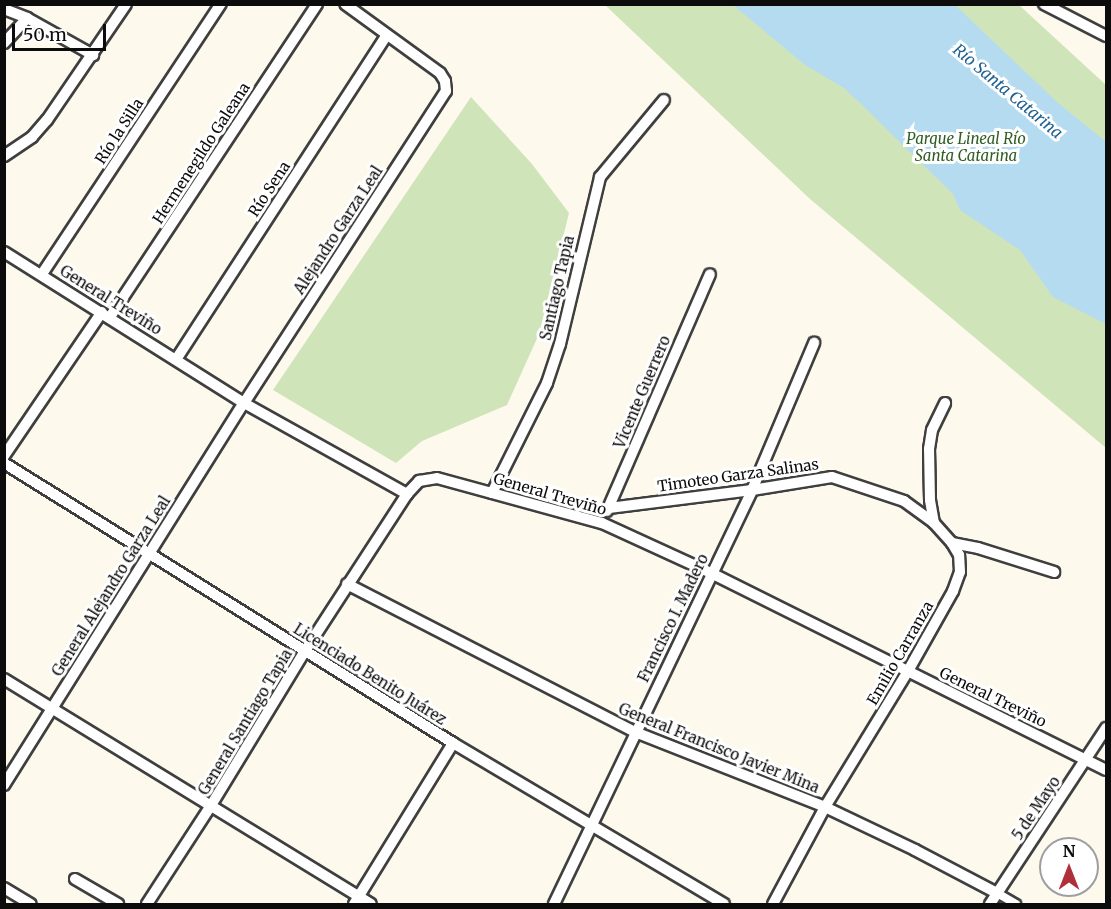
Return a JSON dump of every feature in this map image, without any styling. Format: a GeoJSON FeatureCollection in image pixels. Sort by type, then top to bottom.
{"type":"FeatureCollection","features":[{"type":"Feature","properties":{"kind":"street"},"geometry":{"type":"LineString","coordinates":[[4,156],[40,129],[126,4]]}},
{"type":"Feature","properties":{"kind":"street","name":"Río la Silla"},"geometry":{"type":"LineString","coordinates":[[42,274],[221,4]]}},
{"type":"Feature","properties":{"kind":"street","name":"Hermenegildo Galeana"},"geometry":{"type":"LineString","coordinates":[[4,456],[106,314],[317,4]]}},
{"type":"Feature","properties":{"kind":"street"},"geometry":{"type":"LineString","coordinates":[[345,4],[386,36]]}},
{"type":"Feature","properties":{"kind":"street"},"geometry":{"type":"LineString","coordinates":[[1044,4],[1107,36]]}},
{"type":"Feature","properties":{"kind":"street"},"geometry":{"type":"LineString","coordinates":[[4,9],[27,18],[93,55]]}},
{"type":"Feature","properties":{"kind":"street"},"geometry":{"type":"LineString","coordinates":[[4,43],[27,18]]}},
{"type":"Feature","properties":{"kind":"street","name":"Alejandro Garza Leal"},"geometry":{"type":"LineString","coordinates":[[244,403],[446,91],[445,81],[440,72],[386,36]]}},
{"type":"Feature","properties":{"kind":"street","name":"Río Sena"},"geometry":{"type":"LineString","coordinates":[[177,358],[386,36]]}},
{"type":"Feature","properties":{"kind":"street","name":"Santiago Tapia"},"geometry":{"type":"LineString","coordinates":[[492,493],[530,419],[557,353],[600,177],[664,100]]}},
{"type":"Feature","properties":{"kind":"street","name":"General Treviño"},"geometry":{"type":"LineString","coordinates":[[4,252],[177,358],[244,403],[407,495],[419,481],[436,478],[602,523],[711,573],[1107,770]]}},
{"type":"Feature","properties":{"kind":"street","name":"Vicente Guerrero"},"geometry":{"type":"LineString","coordinates":[[602,523],[710,274]]}},
{"type":"Feature","properties":{"kind":"street","name":"Francisco I. Madero"},"geometry":{"type":"LineString","coordinates":[[554,904],[752,490],[814,343]]}},
{"type":"Feature","properties":{"kind":"street","name":"General Alejandro Garza Leal"},"geometry":{"type":"LineString","coordinates":[[4,785],[244,403]]}},
{"type":"Feature","properties":{"kind":"street"},"geometry":{"type":"LineString","coordinates":[[934,523],[929,449],[932,430],[945,403]]}},
{"type":"Feature","properties":{"kind":"street","name":"Licenciado Benito Juárez"},"geometry":{"type":"LineString","coordinates":[[4,463],[453,743],[724,904]]}},
{"type":"Feature","properties":{"kind":"street","name":"Timoteo Garza Salinas"},"geometry":{"type":"LineString","coordinates":[[609,508],[752,490],[832,477],[904,501],[934,523]]}},
{"type":"Feature","properties":{"kind":"street","name":"General Santiago Tapia"},"geometry":{"type":"LineString","coordinates":[[147,904],[210,807],[347,584],[407,495]]}},
{"type":"Feature","properties":{"kind":"street","name":"Emilio Carranza"},"geometry":{"type":"LineString","coordinates":[[773,904],[825,807],[908,671],[953,591],[960,572],[959,555],[952,543],[934,523]]}},
{"type":"Feature","properties":{"kind":"street"},"geometry":{"type":"LineString","coordinates":[[952,543],[978,548],[1054,572]]}},
{"type":"Feature","properties":{"kind":"street","name":"General Francisco Javier Mina"},"geometry":{"type":"LineString","coordinates":[[347,584],[635,732],[825,807],[915,850],[1016,904]]}},
{"type":"Feature","properties":{"kind":"street"},"geometry":{"type":"LineString","coordinates":[[4,679],[356,901],[371,904]]}},
{"type":"Feature","properties":{"kind":"street","name":"5 de Mayo"},"geometry":{"type":"LineString","coordinates":[[990,904],[1107,728]]}},
{"type":"Feature","properties":{"kind":"street"},"geometry":{"type":"LineString","coordinates":[[356,901],[453,743]]}},
{"type":"Feature","properties":{"kind":"street"},"geometry":{"type":"LineString","coordinates":[[75,879],[118,904]]}},
{"type":"Feature","properties":{"kind":"street"},"geometry":{"type":"LineString","coordinates":[[4,888],[31,904]]}},
{"type":"Feature","properties":{"kind":"green space","name":"Parque Lineal Río Santa Catarina"},"geometry":{"type":"Polygon","coordinates":[[[605,5],[1019,5],[1106,85],[1106,448],[810,199],[605,5]]]}},
{"type":"Feature","properties":{"kind":"green space"},"geometry":{"type":"Polygon","coordinates":[[[471,97],[532,164],[569,213],[539,334],[507,405],[422,441],[396,463],[273,390],[471,97]]]}},
{"type":"Feature","properties":{"kind":"water","name":"Río Santa Catarina"},"geometry":{"type":"Polygon","coordinates":[[[733,5],[955,5],[1057,102],[1106,142],[1106,324],[1053,297],[1020,250],[960,210],[953,194],[844,88],[805,65],[733,5]]]}}]}
